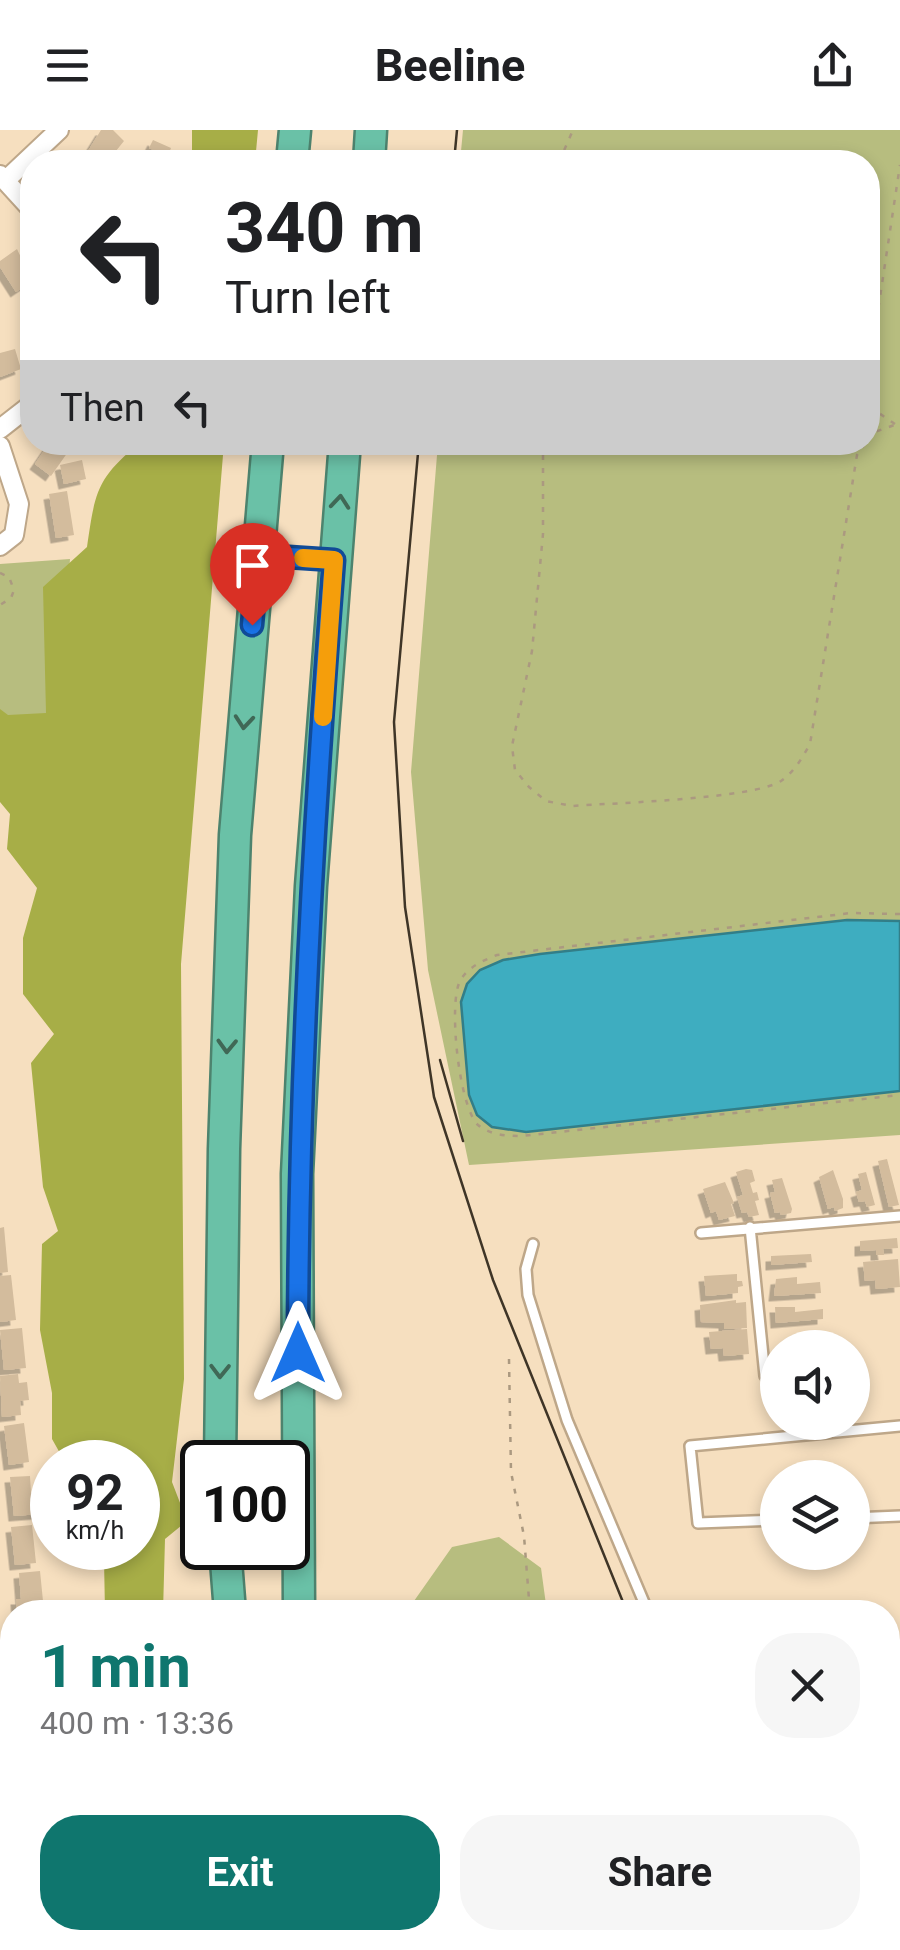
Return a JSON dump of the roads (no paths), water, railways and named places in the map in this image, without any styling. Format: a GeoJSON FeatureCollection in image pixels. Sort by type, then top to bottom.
{"type":"FeatureCollection","features":[{"type":"Feature","properties":{"kind":"highway"},"geometry":{"type":"LineString","coordinates":[[220,1440],[234,834],[267,455]]}},
{"type":"Feature","properties":{"kind":"highway"},"geometry":{"type":"LineString","coordinates":[[299,1600],[298,1174],[311,886],[343,455]]}},
{"type":"Feature","properties":{"kind":"highway"},"geometry":{"type":"LineString","coordinates":[[227,1570],[229,1600]]}},
{"type":"Feature","properties":{"kind":"street"},"geometry":{"type":"LineString","coordinates":[[36,150],[59,130]]}},
{"type":"Feature","properties":{"kind":"street"},"geometry":{"type":"LineString","coordinates":[[3,178],[20,197]]}},
{"type":"Feature","properties":{"kind":"street"},"geometry":{"type":"LineString","coordinates":[[0,429],[20,413]]}},
{"type":"Feature","properties":{"kind":"street"},"geometry":{"type":"LineString","coordinates":[[0,446],[19,504],[19,521],[7,540]]}},
{"type":"Feature","properties":{"kind":"lane"},"geometry":{"type":"LineString","coordinates":[[258,555],[334,560]]}},
{"type":"Feature","properties":{"kind":"lane"},"geometry":{"type":"LineString","coordinates":[[702,1233],[900,1216]]}},
{"type":"Feature","properties":{"kind":"lane"},"geometry":{"type":"LineString","coordinates":[[750,1228],[760,1330]]}},
{"type":"Feature","properties":{"kind":"lane"},"geometry":{"type":"LineString","coordinates":[[533,1244],[526,1268],[528,1294],[567,1420],[643,1600]]}},
{"type":"Feature","properties":{"kind":"lane"},"geometry":{"type":"LineString","coordinates":[[760,1521],[698,1523],[690,1446],[900,1426]]}},
{"type":"Feature","properties":{"kind":"lane"},"geometry":{"type":"LineString","coordinates":[[870,1517],[900,1516]]}},
{"type":"Feature","properties":{"kind":"water"},"geometry":{"type":"Polygon","coordinates":[[[847,920],[900,921],[900,1091],[526,1132],[492,1127],[477,1115],[469,1095],[461,1002],[467,984],[480,970],[503,960],[540,954],[847,920]]]}},
{"type":"Feature","properties":{"kind":"tram line"},"geometry":{"type":"LineString","coordinates":[[455,150],[457,130]]}},
{"type":"Feature","properties":{"kind":"tram line"},"geometry":{"type":"LineString","coordinates":[[418,455],[394,722],[405,907],[434,1097],[493,1280],[622,1600]]}},
{"type":"Feature","properties":{"kind":"tram line"},"geometry":{"type":"LineString","coordinates":[[440,1060],[463,1141]]}}]}
